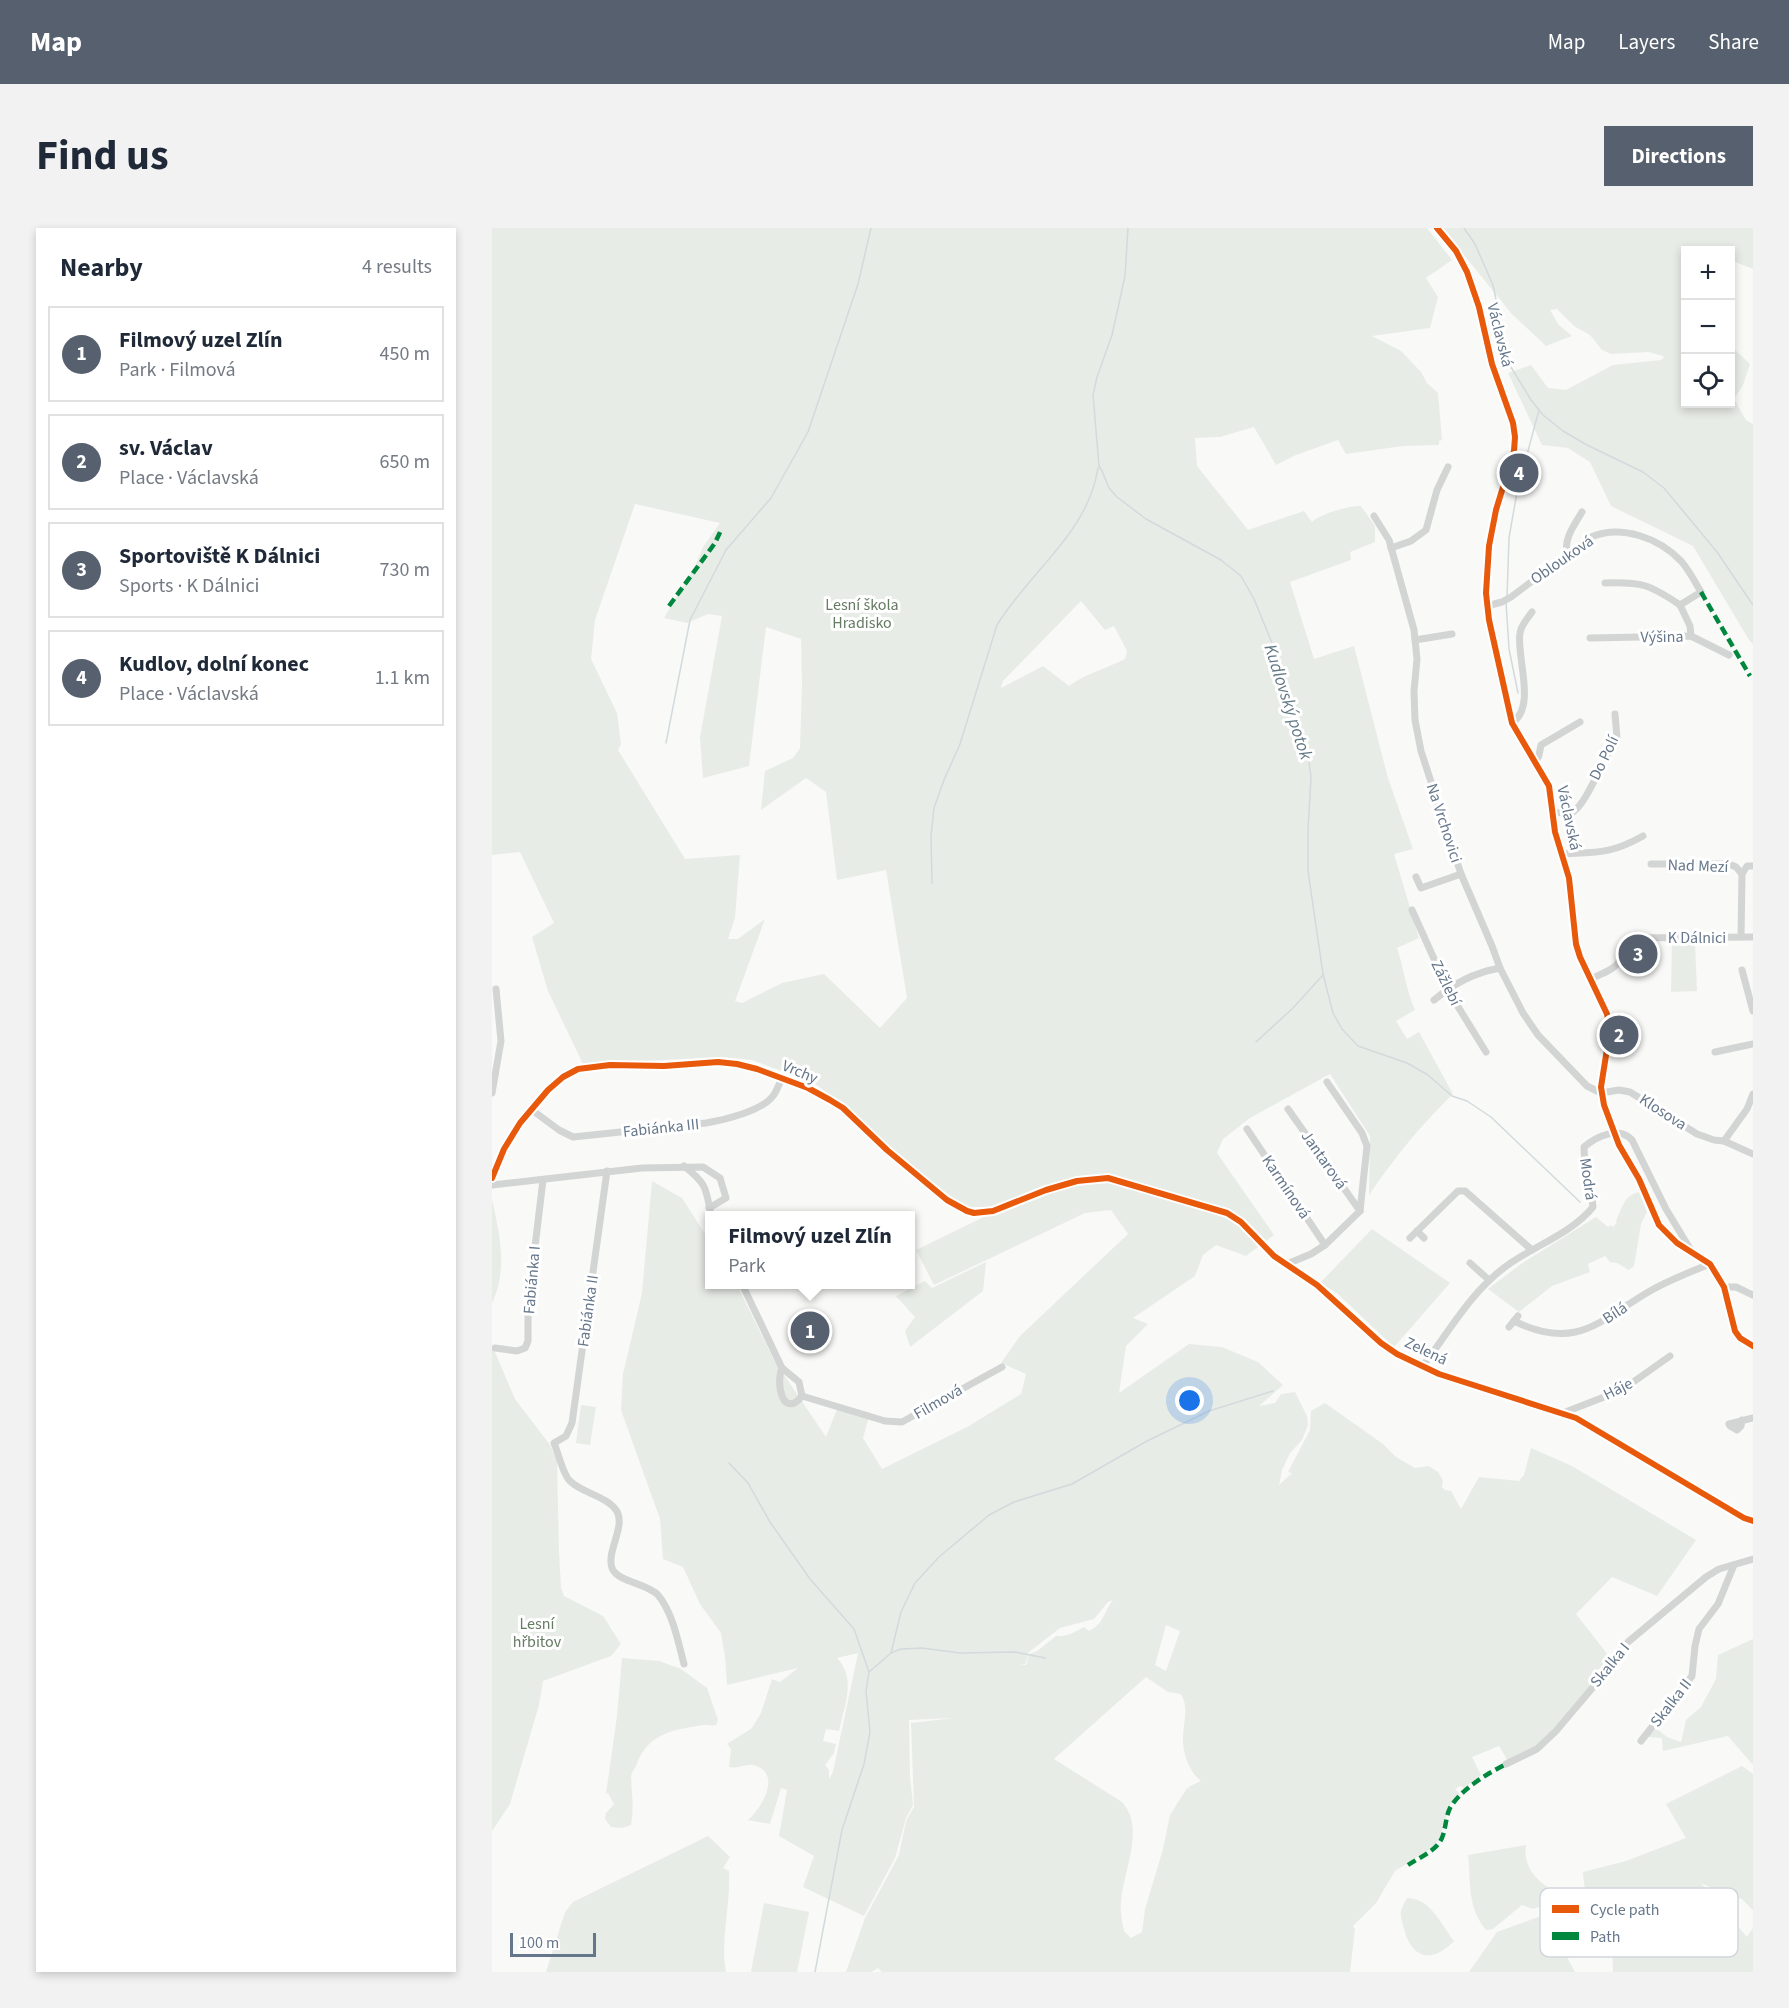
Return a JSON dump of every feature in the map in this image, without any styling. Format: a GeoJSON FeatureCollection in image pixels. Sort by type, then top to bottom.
{"type":"FeatureCollection","features":[{"type":"Feature","properties":{"kind":"street","name":"Václavská"},"geometry":{"type":"LineString","coordinates":[[1437,228],[1460,259],[1478,300],[1489,356],[1509,407],[1515,437],[1512,460],[1492,529],[1487,569],[1487,606],[1491,635],[1512,723],[1548,782],[1552,813],[1569,878],[1576,944],[1605,1006],[1609,1021],[1602,1093],[1615,1133],[1662,1230],[1677,1243],[1710,1264],[1724,1287],[1735,1331],[1740,1338],[1753,1346]]}},
{"type":"Feature","properties":{"kind":"street"},"geometry":{"type":"LineString","coordinates":[[1391,548],[1411,541],[1426,530],[1437,490],[1448,467]]}},
{"type":"Feature","properties":{"kind":"street"},"geometry":{"type":"LineString","coordinates":[[1568,554],[1566,548],[1568,540],[1582,512]]}},
{"type":"Feature","properties":{"kind":"street","name":"Na Vrchovici"},"geometry":{"type":"LineString","coordinates":[[1374,516],[1389,540],[1405,596],[1417,659],[1414,691],[1415,720],[1421,751],[1461,874],[1500,968],[1523,1013],[1538,1035],[1587,1086],[1602,1093]]}},
{"type":"Feature","properties":{"kind":"street","name":"Oblouková"},"geometry":{"type":"LineString","coordinates":[[1487,606],[1511,597],[1591,537],[1607,532],[1626,532],[1659,544],[1681,561],[1701,592],[1680,605]]}},
{"type":"Feature","properties":{"kind":"street"},"geometry":{"type":"LineString","coordinates":[[1605,583],[1641,584],[1653,587],[1680,605],[1690,626],[1691,636]]}},
{"type":"Feature","properties":{"kind":"street"},"geometry":{"type":"LineString","coordinates":[[1512,723],[1519,716],[1523,701],[1520,631],[1532,612]]}},
{"type":"Feature","properties":{"kind":"street"},"geometry":{"type":"LineString","coordinates":[[1415,640],[1452,634]]}},
{"type":"Feature","properties":{"kind":"street","name":"Výšina"},"geometry":{"type":"LineString","coordinates":[[1590,638],[1691,636],[1730,655]]}},
{"type":"Feature","properties":{"kind":"street","name":"Do Polí"},"geometry":{"type":"LineString","coordinates":[[1552,813],[1573,812],[1578,808],[1617,738],[1615,714]]}},
{"type":"Feature","properties":{"kind":"street"},"geometry":{"type":"LineString","coordinates":[[1536,762],[1541,745],[1580,722]]}},
{"type":"Feature","properties":{"kind":"street"},"geometry":{"type":"LineString","coordinates":[[1562,854],[1610,852],[1643,836]]}},
{"type":"Feature","properties":{"kind":"street","name":"Nad Mezí"},"geometry":{"type":"LineString","coordinates":[[1651,864],[1729,864],[1736,867],[1742,874]]}},
{"type":"Feature","properties":{"kind":"street"},"geometry":{"type":"LineString","coordinates":[[1741,937],[1742,874],[1747,866],[1753,866]]}},
{"type":"Feature","properties":{"kind":"street"},"geometry":{"type":"LineString","coordinates":[[1416,877],[1421,888],[1461,874]]}},
{"type":"Feature","properties":{"kind":"street","name":"Zážlebí"},"geometry":{"type":"LineString","coordinates":[[1412,910],[1448,989],[1486,1052]]}},
{"type":"Feature","properties":{"kind":"street","name":"K Dálnici"},"geometry":{"type":"LineString","coordinates":[[1591,979],[1615,967],[1619,962],[1625,941],[1629,938],[1753,937]]}},
{"type":"Feature","properties":{"kind":"street"},"geometry":{"type":"LineString","coordinates":[[1434,1000],[1478,972],[1500,968]]}},
{"type":"Feature","properties":{"kind":"street"},"geometry":{"type":"LineString","coordinates":[[1742,970],[1753,1011]]}},
{"type":"Feature","properties":{"kind":"street"},"geometry":{"type":"LineString","coordinates":[[492,1093],[501,1041],[496,989]]}},
{"type":"Feature","properties":{"kind":"street"},"geometry":{"type":"LineString","coordinates":[[1715,1052],[1753,1044]]}},
{"type":"Feature","properties":{"kind":"street","name":"Vrchy"},"geometry":{"type":"LineString","coordinates":[[492,1178],[504,1149],[520,1123],[548,1090],[563,1077],[578,1069],[588,1066],[664,1066],[718,1062],[737,1064],[782,1078],[808,1088],[843,1108],[887,1150],[947,1200],[967,1211],[974,1213],[993,1211],[1046,1190],[1077,1181],[1108,1178]]}},
{"type":"Feature","properties":{"kind":"street","name":"Fabiánka III"},"geometry":{"type":"LineString","coordinates":[[532,1110],[573,1137],[706,1123],[727,1119],[766,1102],[773,1096],[782,1078]]}},
{"type":"Feature","properties":{"kind":"street"},"geometry":{"type":"LineString","coordinates":[[1287,1264],[1325,1245],[1360,1211],[1367,1146],[1362,1133],[1327,1082]]}},
{"type":"Feature","properties":{"kind":"street","name":"Klosova"},"geometry":{"type":"LineString","coordinates":[[1602,1093],[1622,1090],[1630,1092],[1697,1134],[1724,1141],[1753,1154]]}},
{"type":"Feature","properties":{"kind":"street"},"geometry":{"type":"LineString","coordinates":[[1724,1141],[1747,1109],[1753,1094]]}},
{"type":"Feature","properties":{"kind":"street","name":"Jantarová"},"geometry":{"type":"LineString","coordinates":[[1288,1109],[1360,1211]]}},
{"type":"Feature","properties":{"kind":"street","name":"Karmínová"},"geometry":{"type":"LineString","coordinates":[[1246,1130],[1325,1245]]}},
{"type":"Feature","properties":{"kind":"street"},"geometry":{"type":"LineString","coordinates":[[1615,1133],[1624,1134],[1632,1140],[1662,1202],[1693,1252]]}},
{"type":"Feature","properties":{"kind":"street","name":"Modrá"},"geometry":{"type":"LineString","coordinates":[[1422,1367],[1466,1304],[1489,1280],[1505,1267],[1583,1219],[1593,1207],[1591,1189],[1584,1165],[1584,1147],[1594,1138],[1615,1133]]}},
{"type":"Feature","properties":{"kind":"street"},"geometry":{"type":"LineString","coordinates":[[684,1166],[701,1180],[710,1198],[710,1211]]}},
{"type":"Feature","properties":{"kind":"street"},"geometry":{"type":"LineString","coordinates":[[492,1185],[607,1172],[684,1166],[703,1167],[720,1178],[726,1198],[711,1211]]}},
{"type":"Feature","properties":{"kind":"street","name":"Fabiánka II"},"geometry":{"type":"LineString","coordinates":[[607,1172],[572,1423],[566,1436],[554,1443],[568,1480],[616,1510],[620,1520],[611,1556],[612,1569],[618,1575],[650,1589],[658,1596],[668,1612],[681,1654]]}},
{"type":"Feature","properties":{"kind":"street","name":"Zelená"},"geometry":{"type":"LineString","coordinates":[[1108,1178],[1227,1213],[1241,1222],[1274,1257],[1317,1285],[1381,1343],[1397,1354],[1422,1367],[1563,1413],[1595,1429],[1744,1518],[1753,1521]]}},
{"type":"Feature","properties":{"kind":"street","name":"Fabiánka I"},"geometry":{"type":"LineString","coordinates":[[495,1348],[517,1351],[525,1348],[528,1341],[528,1305],[543,1180]]}},
{"type":"Feature","properties":{"kind":"street"},"geometry":{"type":"LineString","coordinates":[[1410,1238],[1461,1189],[1532,1250]]}},
{"type":"Feature","properties":{"kind":"street"},"geometry":{"type":"LineString","coordinates":[[1417,1231],[1424,1238]]}},
{"type":"Feature","properties":{"kind":"street"},"geometry":{"type":"LineString","coordinates":[[1470,1263],[1489,1280]]}},
{"type":"Feature","properties":{"kind":"street","name":"Bílá"},"geometry":{"type":"LineString","coordinates":[[1514,1322],[1553,1333],[1585,1330],[1654,1288],[1710,1264]]}},
{"type":"Feature","properties":{"kind":"street"},"geometry":{"type":"LineString","coordinates":[[1724,1287],[1736,1287],[1753,1296]]}},
{"type":"Feature","properties":{"kind":"street","name":"Filmová"},"geometry":{"type":"LineString","coordinates":[[744,1289],[782,1368],[799,1382],[802,1396]]}},
{"type":"Feature","properties":{"kind":"street","name":"Háje"},"geometry":{"type":"LineString","coordinates":[[1563,1413],[1622,1390],[1670,1356]]}},
{"type":"Feature","properties":{"kind":"street","name":"Filmová"},"geometry":{"type":"LineString","coordinates":[[802,1396],[885,1421],[902,1422],[1002,1367]]}},
{"type":"Feature","properties":{"kind":"street","name":"Filmová"},"geometry":{"type":"LineString","coordinates":[[782,1368],[778,1382],[782,1397],[794,1403],[802,1396]]}},
{"type":"Feature","properties":{"kind":"street"},"geometry":{"type":"LineString","coordinates":[[1742,1420],[1753,1418]]}},
{"type":"Feature","properties":{"kind":"street","name":"Skalka I"},"geometry":{"type":"LineString","coordinates":[[1506,1764],[1537,1749],[1556,1731],[1628,1642],[1706,1577],[1719,1569],[1753,1559]]}},
{"type":"Feature","properties":{"kind":"street","name":"Skalka II"},"geometry":{"type":"LineString","coordinates":[[1641,1742],[1692,1676],[1699,1629],[1718,1604],[1734,1565]]}},
{"type":"Feature","properties":{"kind":"street"},"geometry":{"type":"LineString","coordinates":[[671,1655],[681,1654],[684,1664]]}},
{"type":"Feature","properties":{"kind":"green space","name":"Lesní škola Hradisko"},"geometry":{"type":"Polygon","coordinates":[[[492,228],[1427,228],[1452,260],[1426,278],[1438,297],[1430,328],[1372,336],[1401,351],[1438,393],[1442,440],[1439,441],[1439,445],[1403,446],[1346,454],[1338,440],[1276,465],[1254,427],[1220,437],[1195,438],[1197,466],[1248,530],[1304,511],[1312,522],[1328,513],[1356,506],[1361,506],[1375,526],[1375,542],[1350,552],[1351,560],[1290,582],[1314,659],[1354,646],[1388,778],[1413,849],[1394,854],[1419,938],[1397,948],[1415,1010],[1396,1021],[1407,1039],[1419,1032],[1453,1094],[1408,1142],[1369,1195],[1370,1136],[1330,1074],[1250,1118],[1223,1139],[1217,1153],[1274,1235],[1246,1256],[1216,1245],[1203,1255],[1195,1276],[1133,1318],[1148,1324],[1126,1346],[1119,1393],[1189,1344],[1222,1347],[1258,1362],[1283,1385],[1259,1406],[1275,1403],[1281,1394],[1295,1392],[1307,1416],[1308,1425],[1302,1440],[1290,1453],[1282,1470],[1279,1485],[1292,1473],[1288,1472],[1310,1430],[1311,1411],[1325,1403],[1383,1444],[1396,1457],[1415,1468],[1429,1466],[1438,1472],[1443,1480],[1442,1487],[1451,1491],[1461,1509],[1479,1477],[1519,1481],[1524,1475],[1531,1448],[1572,1466],[1696,1540],[1657,1596],[1612,1577],[1576,1614],[1612,1660],[1556,1728],[1535,1747],[1508,1761],[1499,1746],[1472,1757],[1481,1775],[1464,1788],[1460,1786],[1455,1789],[1460,1794],[1450,1805],[1439,1840],[1432,1848],[1395,1871],[1376,1903],[1353,1926],[1355,1929],[1350,1972],[882,1972],[878,1968],[871,1972],[846,1972],[865,1918],[899,1855],[906,1821],[914,1807],[911,1723],[953,1718],[909,1720],[913,1805],[906,1818],[895,1858],[864,1916],[803,1887],[814,1856],[779,1836],[787,1790],[781,1788],[770,1824],[748,1820],[764,1799],[767,1791],[767,1775],[762,1769],[753,1765],[729,1767],[731,1749],[727,1744],[752,1728],[761,1713],[772,1679],[780,1682],[798,1668],[727,1685],[721,1633],[700,1604],[683,1567],[663,1559],[660,1519],[621,1410],[623,1374],[642,1293],[652,1181],[682,1198],[705,1234],[705,1289],[739,1289],[774,1360],[826,1437],[839,1404],[870,1413],[863,1438],[882,1469],[969,1426],[1021,1394],[1026,1374],[1001,1363],[1020,1336],[1128,1234],[1111,1210],[1085,1213],[934,1285],[916,1250],[990,1214],[990,1207],[966,1207],[930,1181],[814,1083],[752,1060],[723,1057],[583,1064],[548,991],[532,937],[554,923],[520,852],[492,855],[492,228]],[[635,504],[595,620],[591,659],[617,713],[621,744],[618,750],[685,859],[740,855],[735,918],[728,939],[738,939],[765,919],[735,1001],[742,1003],[782,983],[824,974],[880,1028],[907,998],[886,870],[837,880],[826,792],[806,778],[761,810],[765,771],[793,758],[800,748],[801,639],[766,627],[749,766],[703,778],[700,737],[722,616],[708,614],[687,623],[664,618],[695,566],[703,547],[720,523],[635,504]],[[1081,601],[1003,681],[1001,688],[1043,666],[1069,686],[1125,659],[1127,651],[1114,626],[1105,630],[1081,601]],[[1113,1600],[1108,1602],[1094,1619],[1060,1628],[1029,1652],[1025,1664],[1021,1665],[1026,1665],[1029,1654],[1037,1651],[1056,1636],[1067,1635],[1084,1627],[1089,1631],[1094,1628],[1101,1621],[1113,1600]],[[1166,1625],[1155,1665],[1166,1671],[1180,1631],[1166,1625]],[[858,1653],[837,1658],[843,1666],[848,1684],[839,1731],[826,1729],[823,1741],[836,1744],[834,1753],[825,1765],[829,1770],[829,1779],[833,1772],[858,1653]],[[1146,1677],[1054,1759],[1122,1802],[1129,1812],[1133,1837],[1123,1890],[1121,1917],[1124,1931],[1131,1938],[1142,1932],[1145,1909],[1163,1849],[1170,1815],[1187,1788],[1190,1789],[1188,1787],[1201,1781],[1188,1764],[1185,1753],[1184,1700],[1181,1694],[1168,1692],[1146,1677]]]}},
{"type":"Feature","properties":{"kind":"green space"},"geometry":{"type":"Polygon","coordinates":[[[1442,228],[1753,228],[1753,269],[1735,262],[1735,246],[1681,246],[1681,408],[1735,408],[1735,401],[1746,420],[1753,424],[1753,644],[1693,546],[1611,506],[1590,462],[1568,448],[1542,445],[1508,373],[1531,365],[1548,388],[1566,390],[1613,365],[1661,360],[1663,356],[1648,352],[1611,354],[1602,350],[1590,335],[1574,326],[1557,309],[1550,310],[1558,324],[1572,336],[1546,346],[1511,313],[1442,228]]]}},
{"type":"Feature","properties":{"kind":"green space"},"geometry":{"type":"Polygon","coordinates":[[[1735,350],[1750,364],[1743,385],[1735,397],[1735,350]]]}},
{"type":"Feature","properties":{"kind":"green space"},"geometry":{"type":"Polygon","coordinates":[[[1672,939],[1694,940],[1697,991],[1671,992],[1672,939]]]}},
{"type":"Feature","properties":{"kind":"green space"},"geometry":{"type":"Polygon","coordinates":[[[1639,1192],[1647,1212],[1641,1224],[1634,1266],[1629,1270],[1610,1262],[1605,1256],[1588,1264],[1590,1272],[1552,1286],[1519,1312],[1488,1289],[1521,1264],[1596,1217],[1608,1227],[1610,1225],[1613,1227],[1624,1203],[1630,1196],[1639,1192]]]}},
{"type":"Feature","properties":{"kind":"green space"},"geometry":{"type":"Polygon","coordinates":[[[492,1200],[500,1239],[501,1265],[497,1291],[492,1303],[492,1200]]]}},
{"type":"Feature","properties":{"kind":"green space"},"geometry":{"type":"Polygon","coordinates":[[[1372,1229],[1450,1283],[1394,1347],[1337,1293],[1320,1283],[1372,1229]]]}},
{"type":"Feature","properties":{"kind":"green space"},"geometry":{"type":"Polygon","coordinates":[[[986,1262],[983,1291],[910,1347],[905,1331],[915,1317],[896,1296],[910,1289],[915,1289],[915,1286],[925,1281],[932,1288],[986,1262]]]}},
{"type":"Feature","properties":{"kind":"green space","name":"Lesní hřbitov"},"geometry":{"type":"Polygon","coordinates":[[[492,1345],[515,1399],[550,1445],[557,1461],[559,1551],[561,1588],[564,1596],[603,1616],[621,1644],[611,1656],[543,1681],[539,1705],[510,1804],[492,1831],[492,1345]]]}},
{"type":"Feature","properties":{"kind":"green space"},"geometry":{"type":"Polygon","coordinates":[[[581,1405],[596,1407],[590,1445],[576,1443],[581,1405]]]}},
{"type":"Feature","properties":{"kind":"green space"},"geometry":{"type":"Polygon","coordinates":[[[1753,1639],[1753,1765],[1728,1736],[1663,1751],[1662,1738],[1646,1737],[1654,1727],[1667,1737],[1681,1742],[1686,1720],[1701,1707],[1716,1679],[1718,1655],[1753,1639]]]}},
{"type":"Feature","properties":{"kind":"green space"},"geometry":{"type":"Polygon","coordinates":[[[622,1658],[659,1661],[681,1669],[707,1688],[718,1720],[716,1725],[681,1729],[662,1735],[647,1747],[631,1776],[633,1808],[631,1825],[622,1828],[611,1827],[605,1819],[606,1813],[614,1804],[608,1793],[606,1794],[617,1716],[622,1658]]]}},
{"type":"Feature","properties":{"kind":"green space"},"geometry":{"type":"Polygon","coordinates":[[[1742,1766],[1753,1774],[1753,1910],[1738,1898],[1738,1888],[1711,1888],[1701,1883],[1705,1888],[1585,1888],[1583,1872],[1626,1861],[1686,1838],[1666,1804],[1742,1766]]]}},
{"type":"Feature","properties":{"kind":"green space"},"geometry":{"type":"Polygon","coordinates":[[[708,1836],[730,1857],[723,1868],[729,1871],[724,1947],[726,1972],[546,1972],[565,1912],[573,1902],[708,1836]]]}},
{"type":"Feature","properties":{"kind":"green space"},"geometry":{"type":"Polygon","coordinates":[[[1526,1845],[1525,1852],[1530,1870],[1549,1888],[1540,1888],[1540,1906],[1533,1909],[1522,1905],[1493,1929],[1486,1930],[1473,1904],[1468,1855],[1526,1845]]]}},
{"type":"Feature","properties":{"kind":"green space"},"geometry":{"type":"Polygon","coordinates":[[[1407,1898],[1415,1899],[1429,1907],[1454,1941],[1437,1954],[1422,1954],[1416,1951],[1406,1936],[1401,1916],[1401,1909],[1407,1898]]]}},
{"type":"Feature","properties":{"kind":"green space"},"geometry":{"type":"Polygon","coordinates":[[[764,1903],[809,1912],[797,1972],[751,1972],[764,1903]]]}},
{"type":"Feature","properties":{"kind":"green space"},"geometry":{"type":"Polygon","coordinates":[[[1540,1916],[1540,1957],[1567,1957],[1575,1972],[1469,1972],[1497,1932],[1540,1916]]]}},
{"type":"Feature","properties":{"kind":"green space"},"geometry":{"type":"Polygon","coordinates":[[[1738,1926],[1747,1937],[1753,1928],[1753,1972],[1613,1972],[1613,1957],[1738,1957],[1738,1926]]]}},
{"type":"Feature","properties":{"kind":"waterway"},"geometry":{"type":"LineString","coordinates":[[666,743],[690,620],[726,550],[771,498],[808,432],[858,284],[871,228]]}},
{"type":"Feature","properties":{"kind":"waterway","name":"Kudlovský potok"},"geometry":{"type":"LineString","coordinates":[[1128,228],[1125,276],[1112,335],[1093,395],[1099,466],[1109,488],[1117,497],[1146,519],[1221,560],[1241,576],[1254,599],[1272,643],[1309,762],[1311,777],[1308,871],[1323,974],[1333,1013],[1342,1029],[1358,1046],[1407,1063],[1428,1075],[1452,1096],[1467,1101],[1491,1117],[1580,1202]]}},
{"type":"Feature","properties":{"kind":"waterway"},"geometry":{"type":"LineString","coordinates":[[1464,228],[1475,244],[1493,285],[1506,359],[1531,400],[1543,415],[1563,431],[1643,472],[1664,488],[1717,552],[1753,605]]}},
{"type":"Feature","properties":{"kind":"waterway"},"geometry":{"type":"LineString","coordinates":[[1507,597],[1509,538],[1517,492],[1539,410]]}},
{"type":"Feature","properties":{"kind":"waterway"},"geometry":{"type":"LineString","coordinates":[[932,883],[931,836],[934,808],[960,744],[997,625],[1010,605],[1056,551],[1083,512],[1098,468]]}},
{"type":"Feature","properties":{"kind":"waterway"},"geometry":{"type":"LineString","coordinates":[[1506,602],[1509,649],[1518,693]]}},
{"type":"Feature","properties":{"kind":"waterway"},"geometry":{"type":"LineString","coordinates":[[1256,1042],[1293,1008],[1323,975]]}},
{"type":"Feature","properties":{"kind":"waterway"},"geometry":{"type":"LineString","coordinates":[[815,1972],[842,1830],[864,1764],[870,1732],[866,1691],[869,1672],[891,1653],[901,1612],[915,1583],[939,1557],[989,1515],[1014,1502],[1072,1484],[1147,1441],[1209,1411],[1273,1391]]}},
{"type":"Feature","properties":{"kind":"waterway"},"geometry":{"type":"LineString","coordinates":[[729,1463],[748,1483],[770,1522],[810,1579],[854,1629],[869,1672]]}},
{"type":"Feature","properties":{"kind":"waterway"},"geometry":{"type":"LineString","coordinates":[[891,1653],[901,1649],[922,1648],[960,1653],[1015,1652],[1045,1658]]}},
{"type":"Feature","properties":{"kind":"marked path"},"geometry":{"type":"LineString","coordinates":[[669,606],[715,543],[722,528]]}},
{"type":"Feature","properties":{"kind":"marked path"},"geometry":{"type":"LineString","coordinates":[[1701,592],[1750,676]]}},
{"type":"Feature","properties":{"kind":"marked path"},"geometry":{"type":"LineString","coordinates":[[1408,1865],[1438,1845],[1450,1808],[1455,1801],[1483,1777],[1506,1764]]}},
{"type":"Feature","properties":{"kind":"cycle path"},"geometry":{"type":"LineString","coordinates":[[1437,228],[1456,251],[1467,272],[1479,307],[1492,364],[1513,423],[1514,451],[1496,510],[1489,546],[1486,593],[1489,620],[1512,723],[1549,786],[1555,832],[1569,878],[1576,944],[1607,1014],[1610,1030],[1601,1087],[1604,1105],[1619,1145],[1639,1179],[1659,1225],[1677,1243],[1710,1264],[1724,1287],[1735,1331],[1740,1338],[1753,1346]]}},
{"type":"Feature","properties":{"kind":"cycle path"},"geometry":{"type":"LineString","coordinates":[[492,1178],[504,1149],[520,1123],[548,1090],[563,1077],[578,1069],[610,1065],[664,1066],[718,1062],[757,1069],[808,1088],[843,1108],[887,1150],[947,1200],[967,1211],[974,1213],[993,1211],[1046,1190],[1077,1181],[1108,1178],[1227,1213],[1241,1222],[1274,1256],[1317,1285],[1381,1343],[1397,1354],[1439,1374],[1576,1418],[1744,1518],[1753,1521]]}},
{"type":"Feature","properties":{"kind":"place","name":"Kudlov, dolní konec"},"geometry":{"type":"Point","coordinates":[1519,473]}},
{"type":"Feature","properties":{"kind":"place","name":"Sportoviště K Dálnici"},"geometry":{"type":"Point","coordinates":[1638,954]}},
{"type":"Feature","properties":{"kind":"place","name":"sv. Václav"},"geometry":{"type":"Point","coordinates":[1619,1035]}},
{"type":"Feature","properties":{"kind":"place","name":"Filmový uzel Zlín"},"geometry":{"type":"Point","coordinates":[810,1331]}}]}
